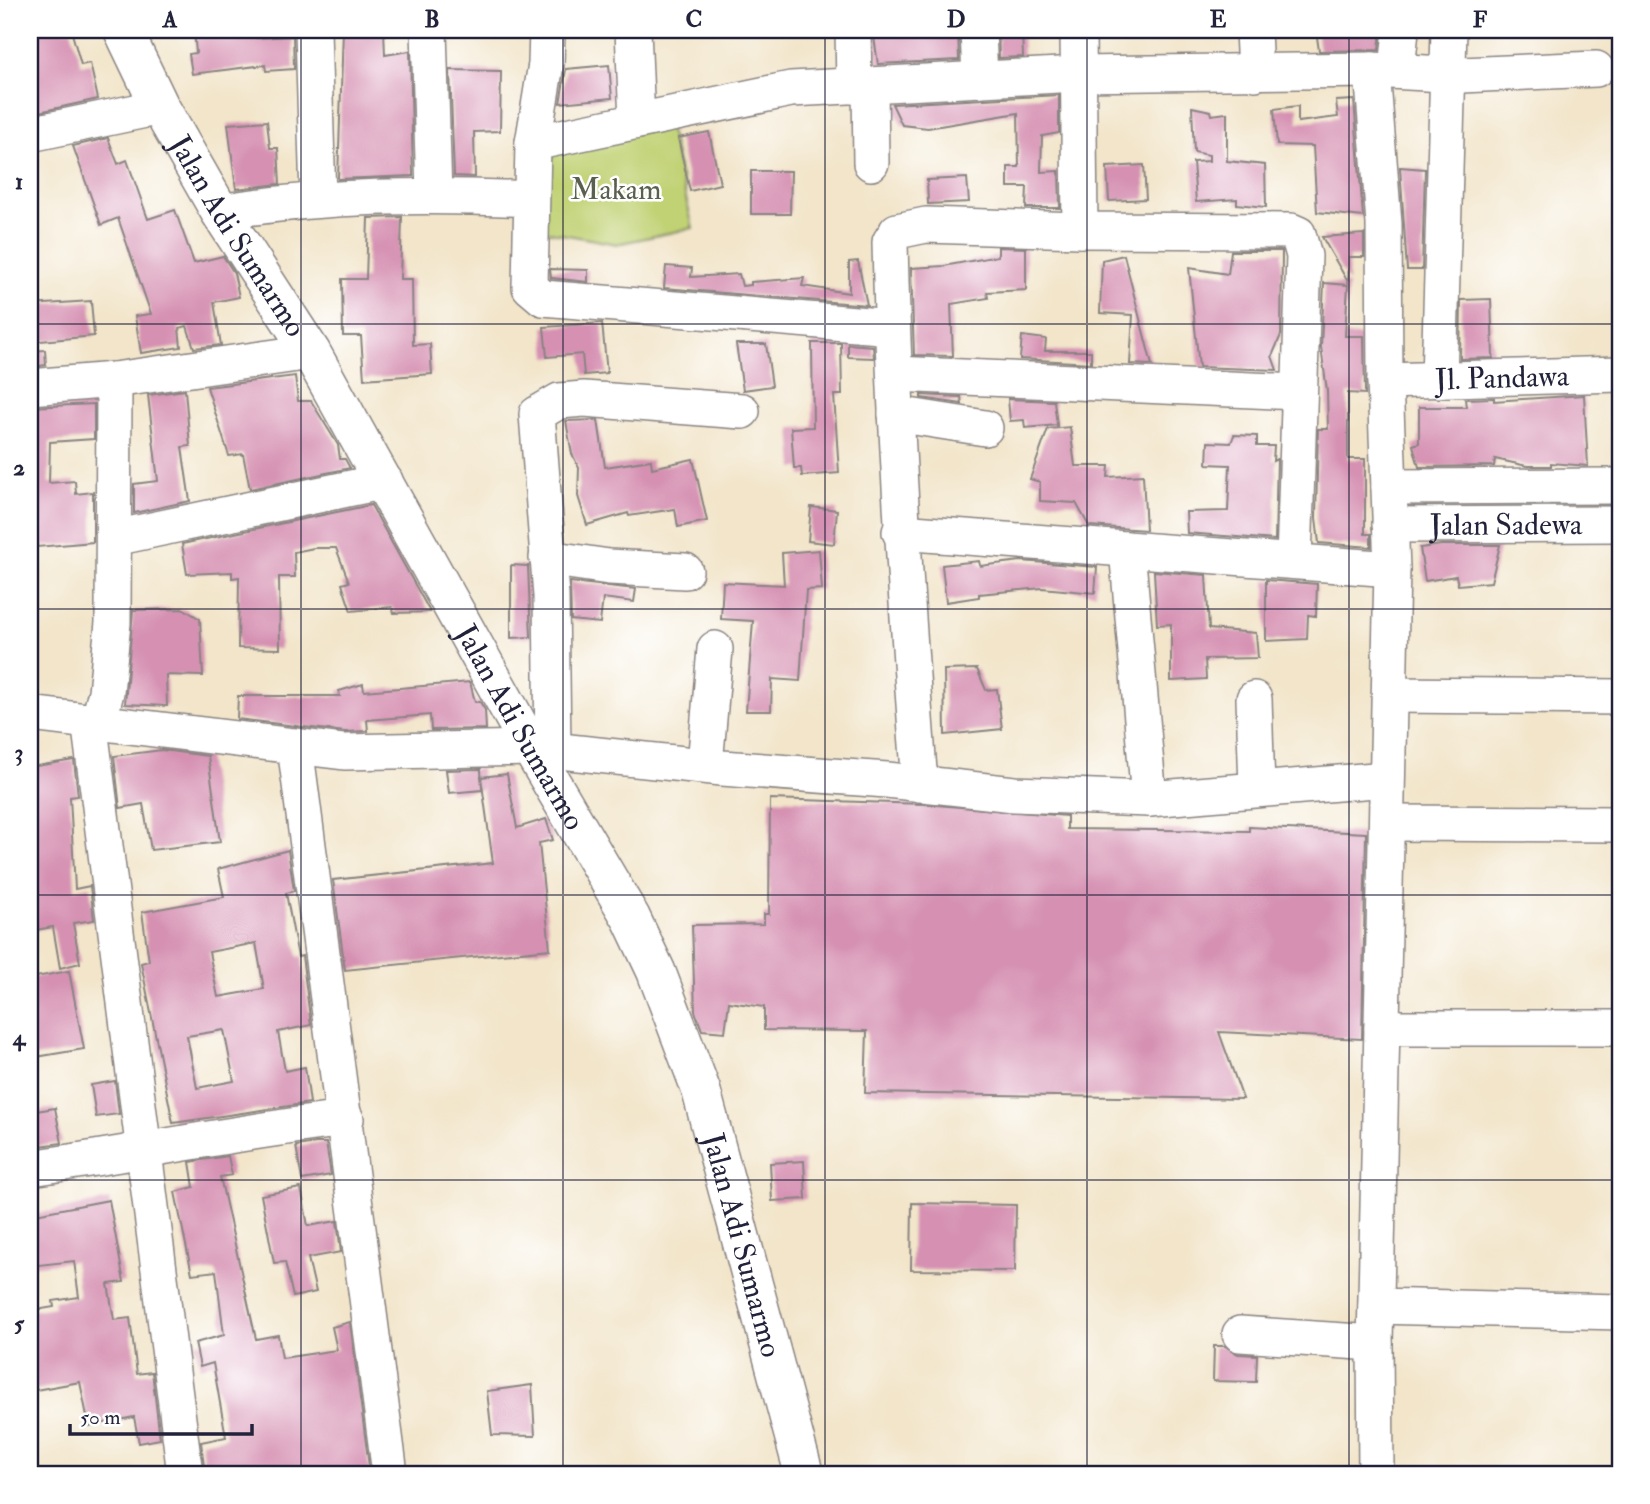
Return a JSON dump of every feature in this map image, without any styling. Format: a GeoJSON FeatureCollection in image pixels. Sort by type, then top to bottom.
{"type":"FeatureCollection","features":[{"type":"Feature","properties":{"kind":"main road","name":"Jalan Adi Sumarmo"},"geometry":{"type":"LineString","coordinates":[[123,30],[160,107],[220,212],[311,352],[542,749],[631,918],[681,1034],[720,1153],[804,1474]]}},
{"type":"Feature","properties":{"kind":"street"},"geometry":{"type":"LineString","coordinates":[[313,30],[318,199]]}},
{"type":"Feature","properties":{"kind":"street"},"geometry":{"type":"LineString","coordinates":[[429,30],[434,194]]}},
{"type":"Feature","properties":{"kind":"street"},"geometry":{"type":"LineString","coordinates":[[547,30],[546,64],[533,143],[530,287],[543,298],[892,327]]}},
{"type":"Feature","properties":{"kind":"street"},"geometry":{"type":"LineString","coordinates":[[633,30],[637,121]]}},
{"type":"Feature","properties":{"kind":"street"},"geometry":{"type":"LineString","coordinates":[[853,30],[872,163]]}},
{"type":"Feature","properties":{"kind":"street"},"geometry":{"type":"LineString","coordinates":[[978,30],[980,79]]}},
{"type":"Feature","properties":{"kind":"street"},"geometry":{"type":"LineString","coordinates":[[1078,30],[1080,230]]}},
{"type":"Feature","properties":{"kind":"street"},"geometry":{"type":"LineString","coordinates":[[1253,30],[1255,73]]}},
{"type":"Feature","properties":{"kind":"street"},"geometry":{"type":"LineString","coordinates":[[1376,1474],[1375,1343],[1392,569],[1385,381],[1385,70],[1402,30]]}},
{"type":"Feature","properties":{"kind":"street"},"geometry":{"type":"LineString","coordinates":[[1439,380],[1449,30]]}},
{"type":"Feature","properties":{"kind":"street"},"geometry":{"type":"LineString","coordinates":[[533,143],[791,89],[1078,74],[1385,70],[1448,73],[1596,69]]}},
{"type":"Feature","properties":{"kind":"street"},"geometry":{"type":"LineString","coordinates":[[30,134],[160,107]]}},
{"type":"Feature","properties":{"kind":"street"},"geometry":{"type":"LineString","coordinates":[[220,212],[318,199],[434,194],[531,199]]}},
{"type":"Feature","properties":{"kind":"street"},"geometry":{"type":"LineString","coordinates":[[919,784],[900,532],[890,242],[897,231],[926,225],[1080,230],[1291,231],[1298,234],[1304,256],[1294,561]]}},
{"type":"Feature","properties":{"kind":"street"},"geometry":{"type":"LineString","coordinates":[[30,387],[114,380],[311,352]]}},
{"type":"Feature","properties":{"kind":"street"},"geometry":{"type":"LineString","coordinates":[[895,374],[1298,392]]}},
{"type":"Feature","properties":{"kind":"street","name":"Jl. Pandawa"},"geometry":{"type":"LineString","coordinates":[[1385,381],[1620,374]]}},
{"type":"Feature","properties":{"kind":"street"},"geometry":{"type":"LineString","coordinates":[[114,380],[113,623],[106,692],[94,720],[185,1474]]}},
{"type":"Feature","properties":{"kind":"street"},"geometry":{"type":"LineString","coordinates":[[542,749],[551,596],[536,421],[542,410],[559,401],[584,399],[742,411]]}},
{"type":"Feature","properties":{"kind":"street"},"geometry":{"type":"LineString","coordinates":[[896,414],[985,428]]}},
{"type":"Feature","properties":{"kind":"street"},"geometry":{"type":"LineString","coordinates":[[114,538],[385,481]]}},
{"type":"Feature","properties":{"kind":"street"},"geometry":{"type":"LineString","coordinates":[[1389,487],[1620,485]]}},
{"type":"Feature","properties":{"kind":"street"},"geometry":{"type":"LineString","coordinates":[[1577,524],[1578,486]]}},
{"type":"Feature","properties":{"kind":"street"},"geometry":{"type":"LineString","coordinates":[[1488,524],[1489,487]]}},
{"type":"Feature","properties":{"kind":"street","name":"Jalan Sadewa"},"geometry":{"type":"LineString","coordinates":[[1390,525],[1620,524]]}},
{"type":"Feature","properties":{"kind":"street"},"geometry":{"type":"LineString","coordinates":[[900,532],[1392,569]]}},
{"type":"Feature","properties":{"kind":"street"},"geometry":{"type":"LineString","coordinates":[[1128,549],[1149,799]]}},
{"type":"Feature","properties":{"kind":"street"},"geometry":{"type":"LineString","coordinates":[[547,558],[609,567],[685,571]]}},
{"type":"Feature","properties":{"kind":"street"},"geometry":{"type":"LineString","coordinates":[[705,765],[715,649]]}},
{"type":"Feature","properties":{"kind":"street"},"geometry":{"type":"LineString","coordinates":[[1390,695],[1620,697]]}},
{"type":"Feature","properties":{"kind":"street"},"geometry":{"type":"LineString","coordinates":[[1254,699],[1257,788]]}},
{"type":"Feature","properties":{"kind":"street"},"geometry":{"type":"LineString","coordinates":[[30,714],[344,752],[542,749],[1014,794],[1149,799],[1386,779]]}},
{"type":"Feature","properties":{"kind":"street"},"geometry":{"type":"LineString","coordinates":[[295,746],[346,1119],[390,1474]]}},
{"type":"Feature","properties":{"kind":"street"},"geometry":{"type":"LineString","coordinates":[[1387,823],[1620,824]]}},
{"type":"Feature","properties":{"kind":"street"},"geometry":{"type":"LineString","coordinates":[[1382,1028],[1620,1028]]}},
{"type":"Feature","properties":{"kind":"street"},"geometry":{"type":"LineString","coordinates":[[30,1168],[145,1152],[256,1129],[346,1119]]}},
{"type":"Feature","properties":{"kind":"street"},"geometry":{"type":"LineString","coordinates":[[1376,1306],[1620,1312]]}},
{"type":"Feature","properties":{"kind":"street"},"geometry":{"type":"LineString","coordinates":[[1240,1334],[1375,1343]]}},
{"type":"Feature","properties":{"kind":"green space","name":"Makam"},"geometry":{"type":"Polygon","coordinates":[[[669,126],[693,228],[617,244],[539,230],[537,151],[669,126]]]}},
{"type":"Feature","properties":{"kind":"building"},"geometry":{"type":"Polygon","coordinates":[[[30,30],[71,30],[81,65],[90,63],[98,99],[30,114],[30,30]]]}},
{"type":"Feature","properties":{"kind":"building"},"geometry":{"type":"Polygon","coordinates":[[[194,30],[256,30],[256,38],[293,36],[294,69],[266,71],[265,65],[192,74],[189,54],[196,53],[194,30]]]}},
{"type":"Feature","properties":{"kind":"building"},"geometry":{"type":"Polygon","coordinates":[[[343,30],[384,30],[385,55],[410,51],[413,176],[338,179],[343,30]]]}},
{"type":"Feature","properties":{"kind":"building"},"geometry":{"type":"Polygon","coordinates":[[[873,30],[958,30],[959,60],[878,64],[873,30]]]}},
{"type":"Feature","properties":{"kind":"building"},"geometry":{"type":"Polygon","coordinates":[[[998,30],[1022,30],[1023,57],[999,58],[998,30]]]}},
{"type":"Feature","properties":{"kind":"building"},"geometry":{"type":"Polygon","coordinates":[[[1316,30],[1381,30],[1379,50],[1319,51],[1316,30]]]}},
{"type":"Feature","properties":{"kind":"building"},"geometry":{"type":"Polygon","coordinates":[[[609,65],[612,98],[560,103],[566,69],[609,65]]]}},
{"type":"Feature","properties":{"kind":"building"},"geometry":{"type":"Polygon","coordinates":[[[450,70],[501,71],[500,131],[474,132],[475,177],[454,176],[450,70]]]}},
{"type":"Feature","properties":{"kind":"building"},"geometry":{"type":"Polygon","coordinates":[[[1059,95],[1059,133],[1042,136],[1041,172],[1059,171],[1060,208],[1026,208],[1027,187],[1008,187],[1008,167],[1019,167],[1018,113],[928,128],[902,125],[892,104],[1059,95]]]}},
{"type":"Feature","properties":{"kind":"building"},"geometry":{"type":"Polygon","coordinates":[[[1354,100],[1363,217],[1317,212],[1313,146],[1277,145],[1274,109],[1298,106],[1298,122],[1338,117],[1336,101],[1354,100]]]}},
{"type":"Feature","properties":{"kind":"building"},"geometry":{"type":"Polygon","coordinates":[[[1192,107],[1211,111],[1212,115],[1227,113],[1227,161],[1265,165],[1266,207],[1237,204],[1237,199],[1196,202],[1193,162],[1209,161],[1209,155],[1194,152],[1192,107]]]}},
{"type":"Feature","properties":{"kind":"building"},"geometry":{"type":"Polygon","coordinates":[[[267,121],[270,148],[278,148],[280,184],[236,189],[228,124],[267,121]]]}},
{"type":"Feature","properties":{"kind":"building"},"geometry":{"type":"Polygon","coordinates":[[[709,132],[720,184],[690,191],[678,138],[709,132]]]}},
{"type":"Feature","properties":{"kind":"building"},"geometry":{"type":"Polygon","coordinates":[[[108,138],[118,164],[127,160],[148,219],[175,210],[194,263],[223,256],[234,273],[239,297],[214,302],[221,345],[194,348],[187,326],[179,328],[181,347],[141,353],[135,316],[151,314],[118,218],[101,225],[73,146],[108,138]]]}},
{"type":"Feature","properties":{"kind":"building"},"geometry":{"type":"Polygon","coordinates":[[[1144,165],[1146,199],[1109,201],[1107,167],[1144,165]]]}},
{"type":"Feature","properties":{"kind":"building"},"geometry":{"type":"Polygon","coordinates":[[[1400,167],[1425,169],[1422,270],[1407,270],[1400,167]]]}},
{"type":"Feature","properties":{"kind":"building"},"geometry":{"type":"Polygon","coordinates":[[[751,171],[791,171],[790,214],[751,214],[751,171]]]}},
{"type":"Feature","properties":{"kind":"building"},"geometry":{"type":"Polygon","coordinates":[[[967,178],[969,202],[928,204],[927,180],[967,178]]]}},
{"type":"Feature","properties":{"kind":"building"},"geometry":{"type":"Polygon","coordinates":[[[402,217],[400,279],[412,279],[413,345],[430,344],[432,374],[364,379],[361,336],[343,336],[342,279],[366,279],[368,218],[402,217]]]}},
{"type":"Feature","properties":{"kind":"building"},"geometry":{"type":"Polygon","coordinates":[[[1364,234],[1364,257],[1349,257],[1348,282],[1322,237],[1364,234]]]}},
{"type":"Feature","properties":{"kind":"building"},"geometry":{"type":"Polygon","coordinates":[[[998,247],[1026,248],[1026,290],[987,292],[988,298],[951,304],[953,356],[914,355],[911,268],[944,266],[998,256],[998,247]]]}},
{"type":"Feature","properties":{"kind":"building"},"geometry":{"type":"Polygon","coordinates":[[[1231,251],[1282,251],[1281,335],[1272,356],[1277,370],[1199,367],[1189,268],[1228,274],[1231,251]]]}},
{"type":"Feature","properties":{"kind":"building"},"geometry":{"type":"Polygon","coordinates":[[[1124,255],[1152,365],[1130,364],[1133,315],[1100,313],[1102,260],[1124,255]]]}},
{"type":"Feature","properties":{"kind":"building"},"geometry":{"type":"Polygon","coordinates":[[[858,261],[867,305],[664,288],[666,266],[692,268],[691,277],[739,274],[742,286],[751,285],[751,282],[804,278],[802,286],[849,293],[849,262],[858,261]]]}},
{"type":"Feature","properties":{"kind":"building"},"geometry":{"type":"Polygon","coordinates":[[[550,269],[588,270],[588,282],[551,278],[550,269]]]}},
{"type":"Feature","properties":{"kind":"building"},"geometry":{"type":"Polygon","coordinates":[[[1324,283],[1348,285],[1345,336],[1364,336],[1365,394],[1348,393],[1348,459],[1365,459],[1365,534],[1371,534],[1371,547],[1319,543],[1316,518],[1318,429],[1328,429],[1327,391],[1321,347],[1324,283]]]}},
{"type":"Feature","properties":{"kind":"building"},"geometry":{"type":"Polygon","coordinates":[[[1491,299],[1493,358],[1460,359],[1461,300],[1491,299]]]}},
{"type":"Feature","properties":{"kind":"building"},"geometry":{"type":"Polygon","coordinates":[[[91,301],[94,336],[30,342],[30,305],[91,301]]]}},
{"type":"Feature","properties":{"kind":"building"},"geometry":{"type":"Polygon","coordinates":[[[602,323],[607,373],[584,375],[582,354],[547,357],[544,327],[602,323]]]}},
{"type":"Feature","properties":{"kind":"building"},"geometry":{"type":"Polygon","coordinates":[[[1022,336],[1046,339],[1045,351],[1091,351],[1091,363],[1020,359],[1022,336]]]}},
{"type":"Feature","properties":{"kind":"building"},"geometry":{"type":"Polygon","coordinates":[[[812,343],[841,343],[842,395],[834,395],[839,473],[802,476],[801,468],[794,468],[791,428],[813,427],[812,343]]]}},
{"type":"Feature","properties":{"kind":"building"},"geometry":{"type":"Polygon","coordinates":[[[736,344],[766,344],[772,386],[743,390],[736,344]]]}},
{"type":"Feature","properties":{"kind":"building"},"geometry":{"type":"Polygon","coordinates":[[[848,344],[873,346],[874,358],[848,357],[848,344]]]}},
{"type":"Feature","properties":{"kind":"building"},"geometry":{"type":"Polygon","coordinates":[[[45,350],[46,365],[30,367],[30,351],[45,350]]]}},
{"type":"Feature","properties":{"kind":"building"},"geometry":{"type":"Polygon","coordinates":[[[295,376],[298,401],[311,401],[338,445],[340,459],[345,459],[350,468],[250,489],[243,454],[229,456],[207,387],[295,376]]]}},
{"type":"Feature","properties":{"kind":"building"},"geometry":{"type":"Polygon","coordinates":[[[185,390],[190,446],[182,447],[190,501],[134,513],[134,484],[158,481],[148,395],[185,390]]]}},
{"type":"Feature","properties":{"kind":"building"},"geometry":{"type":"Polygon","coordinates":[[[921,395],[961,397],[962,404],[921,398],[921,395]]]}},
{"type":"Feature","properties":{"kind":"building"},"geometry":{"type":"Polygon","coordinates":[[[1584,395],[1588,466],[1551,463],[1551,466],[1527,466],[1495,459],[1494,466],[1419,467],[1413,445],[1419,443],[1419,407],[1466,407],[1465,399],[1494,398],[1494,401],[1584,395]]]}},
{"type":"Feature","properties":{"kind":"building"},"geometry":{"type":"Polygon","coordinates":[[[1008,399],[1054,401],[1057,425],[1025,428],[1024,420],[1010,421],[1008,399]]]}},
{"type":"Feature","properties":{"kind":"building"},"geometry":{"type":"Polygon","coordinates":[[[94,404],[94,439],[50,442],[49,483],[75,481],[76,494],[93,492],[93,542],[37,547],[36,529],[30,530],[30,407],[94,404]]]}},
{"type":"Feature","properties":{"kind":"building"},"geometry":{"type":"Polygon","coordinates":[[[598,420],[605,467],[651,460],[652,468],[693,459],[707,521],[678,527],[675,509],[629,516],[628,513],[587,525],[578,496],[579,468],[572,454],[566,421],[598,420]]]}},
{"type":"Feature","properties":{"kind":"building"},"geometry":{"type":"Polygon","coordinates":[[[1070,427],[1075,466],[1109,466],[1108,477],[1143,475],[1146,530],[1089,526],[1076,503],[1040,501],[1040,482],[1030,479],[1048,429],[1070,427]]]}},
{"type":"Feature","properties":{"kind":"building"},"geometry":{"type":"Polygon","coordinates":[[[1234,435],[1257,436],[1257,446],[1274,446],[1273,461],[1277,459],[1275,540],[1187,533],[1186,512],[1228,511],[1230,465],[1207,464],[1208,442],[1231,443],[1234,435]]]}},
{"type":"Feature","properties":{"kind":"building"},"geometry":{"type":"Polygon","coordinates":[[[371,505],[430,612],[394,613],[392,607],[351,611],[342,584],[349,582],[336,548],[314,548],[294,552],[295,577],[279,577],[280,649],[238,648],[239,577],[232,578],[232,572],[187,574],[182,544],[371,505]]]}},
{"type":"Feature","properties":{"kind":"building"},"geometry":{"type":"Polygon","coordinates":[[[811,507],[837,510],[834,544],[808,541],[811,507]]]}},
{"type":"Feature","properties":{"kind":"building"},"geometry":{"type":"Polygon","coordinates":[[[1441,545],[1500,545],[1491,582],[1458,585],[1456,576],[1425,581],[1420,548],[1441,545]]]}},
{"type":"Feature","properties":{"kind":"building"},"geometry":{"type":"Polygon","coordinates":[[[819,550],[822,589],[806,590],[800,681],[772,679],[771,711],[746,711],[753,621],[721,619],[723,582],[784,585],[782,553],[819,550]]]}},
{"type":"Feature","properties":{"kind":"building"},"geometry":{"type":"Polygon","coordinates":[[[979,561],[980,566],[1021,561],[1097,567],[1095,593],[1042,588],[979,594],[979,597],[946,602],[942,565],[979,561]]]}},
{"type":"Feature","properties":{"kind":"building"},"geometry":{"type":"Polygon","coordinates":[[[511,565],[528,566],[531,637],[511,638],[511,565]]]}},
{"type":"Feature","properties":{"kind":"building"},"geometry":{"type":"Polygon","coordinates":[[[1154,571],[1206,575],[1209,629],[1256,633],[1258,658],[1205,659],[1206,679],[1171,681],[1171,624],[1157,625],[1154,571]]]}},
{"type":"Feature","properties":{"kind":"building"},"geometry":{"type":"Polygon","coordinates":[[[1266,580],[1317,584],[1316,616],[1308,615],[1307,639],[1266,641],[1266,580]]]}},
{"type":"Feature","properties":{"kind":"building"},"geometry":{"type":"Polygon","coordinates":[[[570,582],[636,589],[634,602],[603,598],[600,623],[571,620],[570,582]]]}},
{"type":"Feature","properties":{"kind":"building"},"geometry":{"type":"Polygon","coordinates":[[[184,609],[200,619],[203,676],[166,675],[167,706],[125,704],[133,610],[184,609]]]}},
{"type":"Feature","properties":{"kind":"building"},"geometry":{"type":"Polygon","coordinates":[[[977,669],[986,690],[997,689],[1002,729],[945,735],[944,670],[977,669]]]}},
{"type":"Feature","properties":{"kind":"building"},"geometry":{"type":"Polygon","coordinates":[[[470,682],[475,702],[480,702],[485,710],[486,729],[431,730],[430,715],[367,720],[368,731],[345,732],[237,719],[238,696],[340,696],[339,691],[363,684],[364,691],[470,682]]]}},
{"type":"Feature","properties":{"kind":"building"},"geometry":{"type":"Polygon","coordinates":[[[162,750],[208,756],[220,842],[151,850],[143,804],[120,808],[114,756],[162,750]]]}},
{"type":"Feature","properties":{"kind":"building"},"geometry":{"type":"Polygon","coordinates":[[[74,760],[78,796],[70,797],[75,889],[90,886],[94,920],[73,923],[80,963],[60,968],[53,927],[30,931],[30,767],[74,760]]]}},
{"type":"Feature","properties":{"kind":"building"},"geometry":{"type":"Polygon","coordinates":[[[481,769],[482,790],[449,793],[446,770],[481,769]]]}},
{"type":"Feature","properties":{"kind":"building"},"geometry":{"type":"Polygon","coordinates":[[[507,774],[517,828],[546,819],[553,840],[539,843],[550,949],[345,970],[333,880],[493,863],[481,777],[507,774]]]}},
{"type":"Feature","properties":{"kind":"building"},"geometry":{"type":"Polygon","coordinates":[[[770,799],[924,804],[1067,816],[1067,829],[1249,831],[1249,827],[1366,833],[1362,1039],[1219,1032],[1243,1099],[865,1093],[867,1031],[764,1030],[764,1007],[729,1002],[725,1032],[702,1030],[695,1011],[692,925],[764,924],[764,914],[769,914],[770,799]]]}},
{"type":"Feature","properties":{"kind":"building"},"geometry":{"type":"Polygon","coordinates":[[[288,850],[294,891],[286,893],[298,957],[302,956],[311,1025],[278,1032],[285,1071],[305,1067],[310,1103],[173,1123],[141,963],[149,961],[142,912],[224,897],[218,869],[288,850]],[[256,943],[209,952],[218,997],[264,989],[256,943]],[[224,1030],[187,1036],[197,1088],[234,1081],[224,1030]]]}},
{"type":"Feature","properties":{"kind":"building"},"geometry":{"type":"Polygon","coordinates":[[[69,971],[84,1049],[30,1058],[30,978],[69,971]]]}},
{"type":"Feature","properties":{"kind":"building"},"geometry":{"type":"Polygon","coordinates":[[[115,1081],[119,1114],[96,1117],[91,1085],[115,1081]]]}},
{"type":"Feature","properties":{"kind":"building"},"geometry":{"type":"Polygon","coordinates":[[[55,1108],[62,1143],[32,1147],[30,1112],[55,1108]]]}},
{"type":"Feature","properties":{"kind":"building"},"geometry":{"type":"Polygon","coordinates":[[[326,1143],[331,1175],[302,1180],[296,1146],[326,1143]]]}},
{"type":"Feature","properties":{"kind":"building"},"geometry":{"type":"Polygon","coordinates":[[[228,1156],[232,1175],[220,1177],[256,1339],[278,1335],[282,1358],[337,1350],[332,1327],[350,1322],[370,1474],[205,1474],[201,1442],[226,1437],[213,1363],[200,1367],[195,1343],[224,1335],[216,1271],[192,1274],[175,1192],[194,1187],[190,1162],[228,1156]]]}},
{"type":"Feature","properties":{"kind":"building"},"geometry":{"type":"Polygon","coordinates":[[[804,1161],[806,1199],[772,1201],[770,1163],[804,1161]]]}},
{"type":"Feature","properties":{"kind":"building"},"geometry":{"type":"Polygon","coordinates":[[[301,1188],[308,1226],[337,1221],[341,1252],[308,1258],[316,1292],[293,1297],[285,1262],[274,1263],[261,1195],[301,1188]]]}},
{"type":"Feature","properties":{"kind":"building"},"geometry":{"type":"Polygon","coordinates":[[[109,1200],[124,1282],[108,1284],[114,1320],[130,1318],[137,1374],[152,1372],[160,1439],[139,1443],[134,1417],[89,1426],[80,1382],[30,1391],[30,1311],[54,1307],[53,1301],[79,1297],[74,1261],[30,1266],[30,1215],[109,1200]]]}},
{"type":"Feature","properties":{"kind":"building"},"geometry":{"type":"Polygon","coordinates":[[[912,1203],[1016,1205],[1015,1271],[911,1270],[912,1203]]]}},
{"type":"Feature","properties":{"kind":"building"},"geometry":{"type":"Polygon","coordinates":[[[1214,1346],[1225,1346],[1238,1354],[1257,1355],[1256,1382],[1213,1381],[1214,1346]]]}},
{"type":"Feature","properties":{"kind":"building"},"geometry":{"type":"Polygon","coordinates":[[[532,1385],[535,1436],[492,1435],[487,1391],[532,1385]]]}}]}
